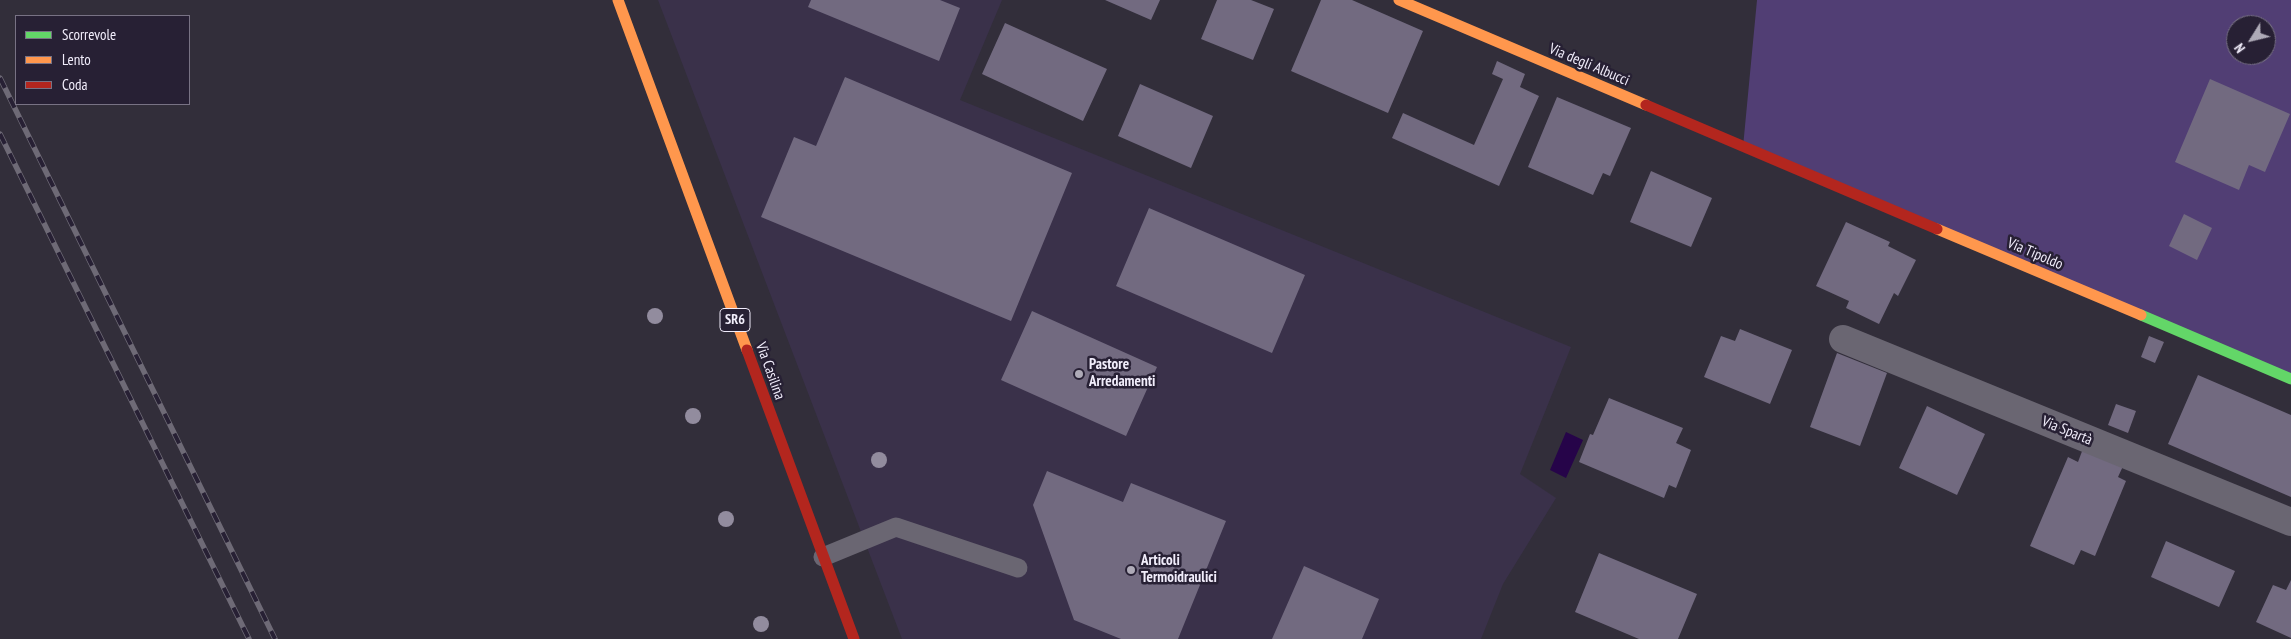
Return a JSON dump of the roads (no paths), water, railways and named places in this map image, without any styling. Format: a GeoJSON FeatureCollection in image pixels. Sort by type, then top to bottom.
{"type":"FeatureCollection","features":[{"type":"Feature","properties":{"kind":"street","name":"Via Casilina"},"geometry":{"type":"LineString","coordinates":[[618,0],[854,639]]}},
{"type":"Feature","properties":{"kind":"street","name":"Via degli Albucci"},"geometry":{"type":"LineString","coordinates":[[1399,0],[1767,157]]}},
{"type":"Feature","properties":{"kind":"street","name":"Via Tipoldo"},"geometry":{"type":"LineString","coordinates":[[1767,157],[2291,379]]}},
{"type":"Feature","properties":{"kind":"street","name":"Via Spartà"},"geometry":{"type":"LineString","coordinates":[[1843,339],[2291,522]]}},
{"type":"Feature","properties":{"kind":"lane"},"geometry":{"type":"LineString","coordinates":[[823,556],[896,527],[1018,568]]}},
{"type":"Feature","properties":{"kind":"railway"},"geometry":{"type":"LineString","coordinates":[[0,78],[275,639]]}},
{"type":"Feature","properties":{"kind":"railway"},"geometry":{"type":"LineString","coordinates":[[0,134],[249,639]]}},
{"type":"Feature","properties":{"kind":"place","name":"Pastore Arredamenti"},"geometry":{"type":"Point","coordinates":[1079,374]}},
{"type":"Feature","properties":{"kind":"place","name":"Articoli Termoidraulici"},"geometry":{"type":"Point","coordinates":[1131,570]}}]}
